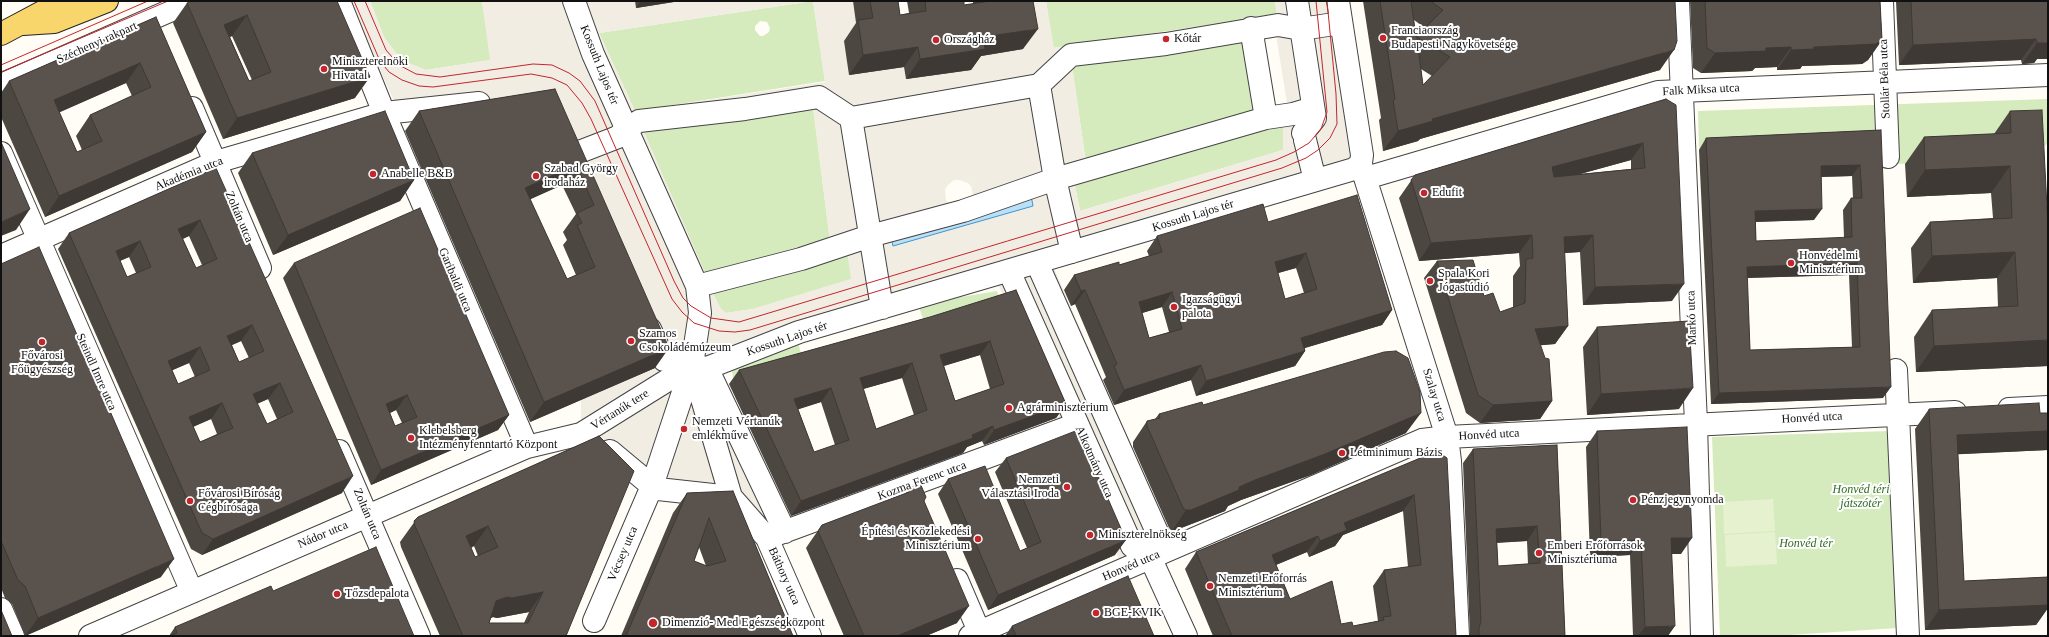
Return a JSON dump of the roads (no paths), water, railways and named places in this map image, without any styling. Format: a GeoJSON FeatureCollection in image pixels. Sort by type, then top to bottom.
{"type":"FeatureCollection","features":[{"type":"Feature","properties":{"kind":"main road"},"geometry":{"type":"LineString","coordinates":[[1,34],[23,24],[64,1]]}},
{"type":"Feature","properties":{"kind":"main road"},"geometry":{"type":"LineString","coordinates":[[23,24],[54,22],[107,1]]}},
{"type":"Feature","properties":{"kind":"street","name":"Széchenyi rakpart"},"geometry":{"type":"LineString","coordinates":[[1,85],[192,1]]}},
{"type":"Feature","properties":{"kind":"street"},"geometry":{"type":"LineString","coordinates":[[339,1],[391,112]]}},
{"type":"Feature","properties":{"kind":"street"},"geometry":{"type":"LineString","coordinates":[[348,1],[391,112]]}},
{"type":"Feature","properties":{"kind":"street","name":"Kossuth Lajos tér"},"geometry":{"type":"LineString","coordinates":[[574,1],[593,54],[697,286],[700,312],[700,366],[800,332],[1315,180],[1354,169],[1363,171]]}},
{"type":"Feature","properties":{"kind":"street"},"geometry":{"type":"LineString","coordinates":[[1297,1],[1314,118],[1304,137],[1315,180]]}},
{"type":"Feature","properties":{"kind":"street"},"geometry":{"type":"LineString","coordinates":[[1338,1],[1362,155],[1363,171]]}},
{"type":"Feature","properties":{"kind":"street","name":"Markó utca"},"geometry":{"type":"LineString","coordinates":[[1678,1],[1696,424],[1702,636]]}},
{"type":"Feature","properties":{"kind":"street","name":"Stollár Béla utca"},"geometry":{"type":"LineString","coordinates":[[1882,1],[1888,157]]}},
{"type":"Feature","properties":{"kind":"street"},"geometry":{"type":"LineString","coordinates":[[153,18],[162,39]]}},
{"type":"Feature","properties":{"kind":"street"},"geometry":{"type":"LineString","coordinates":[[575,154],[618,137],[626,128],[639,121],[777,100],[819,97],[851,118],[944,95],[1039,85],[1071,55],[1133,47],[1251,28],[1278,25],[1301,29],[1341,23]]}},
{"type":"Feature","properties":{"kind":"street"},"geometry":{"type":"LineString","coordinates":[[1251,28],[1266,118]]}},
{"type":"Feature","properties":{"kind":"street","name":"Falk Miksa utca"},"geometry":{"type":"LineString","coordinates":[[1363,171],[1658,92],[2048,75]]}},
{"type":"Feature","properties":{"kind":"street"},"geometry":{"type":"LineString","coordinates":[[1039,85],[1056,179],[1072,252]]}},
{"type":"Feature","properties":{"kind":"street","name":"Zoltán utca"},"geometry":{"type":"LineString","coordinates":[[184,90],[269,289]]}},
{"type":"Feature","properties":{"kind":"street"},"geometry":{"type":"LineString","coordinates":[[391,112],[502,100]]}},
{"type":"Feature","properties":{"kind":"street"},"geometry":{"type":"LineString","coordinates":[[697,286],[792,262],[870,236],[963,211],[1056,179],[1266,118],[1293,114],[1313,108]]}},
{"type":"Feature","properties":{"kind":"street","name":"Akadémia utca"},"geometry":{"type":"LineString","coordinates":[[1,256],[216,162],[391,112]]}},
{"type":"Feature","properties":{"kind":"street","name":"Garibaldi utca"},"geometry":{"type":"LineString","coordinates":[[391,112],[527,447]]}},
{"type":"Feature","properties":{"kind":"street"},"geometry":{"type":"LineString","coordinates":[[851,118],[882,308]]}},
{"type":"Feature","properties":{"kind":"street","name":"Steindl Imre utca"},"geometry":{"type":"LineString","coordinates":[[1,153],[192,592]]}},
{"type":"Feature","properties":{"kind":"street","name":"Szalay utca"},"geometry":{"type":"LineString","coordinates":[[1363,171],[1446,437],[1450,457],[1458,636]]}},
{"type":"Feature","properties":{"kind":"street"},"geometry":{"type":"LineString","coordinates":[[1037,263],[1119,427],[1157,532],[1150,557],[1186,636]]}},
{"type":"Feature","properties":{"kind":"street","name":"Alkotmány utca"},"geometry":{"type":"LineString","coordinates":[[1009,271],[1068,427],[1132,546],[1150,557]]}},
{"type":"Feature","properties":{"kind":"street"},"geometry":{"type":"LineString","coordinates":[[642,311],[664,360],[700,366]]}},
{"type":"Feature","properties":{"kind":"street"},"geometry":{"type":"LineString","coordinates":[[652,486],[700,366]]}},
{"type":"Feature","properties":{"kind":"street"},"geometry":{"type":"LineString","coordinates":[[700,366],[731,497],[776,535]]}},
{"type":"Feature","properties":{"kind":"street"},"geometry":{"type":"LineString","coordinates":[[700,366],[776,535]]}},
{"type":"Feature","properties":{"kind":"street","name":"Vértanúk tere"},"geometry":{"type":"LineString","coordinates":[[700,366],[581,434],[616,455],[652,486],[658,489],[731,497]]}},
{"type":"Feature","properties":{"kind":"street"},"geometry":{"type":"LineString","coordinates":[[1896,370],[1908,636]]}},
{"type":"Feature","properties":{"kind":"street","name":"Honvéd utca"},"geometry":{"type":"LineString","coordinates":[[977,635],[1150,557],[1422,440],[1446,437],[1696,424],[2048,408]]}},
{"type":"Feature","properties":{"kind":"street","name":"Kozma Ferenc utca"},"geometry":{"type":"LineString","coordinates":[[776,535],[1068,427]]}},
{"type":"Feature","properties":{"kind":"street","name":"Nádor utca"},"geometry":{"type":"LineString","coordinates":[[90,636],[527,447],[581,434]]}},
{"type":"Feature","properties":{"kind":"street","name":"Zoltán utca"},"geometry":{"type":"LineString","coordinates":[[332,435],[419,636]]}},
{"type":"Feature","properties":{"kind":"street"},"geometry":{"type":"LineString","coordinates":[[915,484],[924,506]]}},
{"type":"Feature","properties":{"kind":"street","name":"Vécsey utca"},"geometry":{"type":"LineString","coordinates":[[594,621],[652,486]]}},
{"type":"Feature","properties":{"kind":"street","name":"Báthory utca"},"geometry":{"type":"LineString","coordinates":[[776,535],[810,636]]}},
{"type":"Feature","properties":{"kind":"street"},"geometry":{"type":"LineString","coordinates":[[950,564],[977,635]]}},
{"type":"Feature","properties":{"kind":"street"},"geometry":{"type":"LineString","coordinates":[[1,609],[13,636]]}},
{"type":"Feature","properties":{"kind":"water"},"geometry":{"type":"Polygon","coordinates":[[[1031,195],[1033,206],[893,246],[891,236],[1031,195]]]}},
{"type":"Feature","properties":{"kind":"tram line"},"geometry":{"type":"LineString","coordinates":[[1,65],[148,1]]}},
{"type":"Feature","properties":{"kind":"tram line"},"geometry":{"type":"LineString","coordinates":[[1,72],[168,1]]}},
{"type":"Feature","properties":{"kind":"tram line"},"geometry":{"type":"LineString","coordinates":[[354,1],[380,61],[389,72],[402,80],[419,86],[433,87],[531,74],[552,78],[567,85],[582,103],[591,119],[672,299],[682,312],[694,323],[719,331],[735,332],[750,330],[1282,168],[1306,158],[1318,150],[1330,138],[1337,124],[1336,94],[1327,1]]}},
{"type":"Feature","properties":{"kind":"tram line"},"geometry":{"type":"LineString","coordinates":[[365,1],[386,50],[399,65],[416,74],[440,77],[533,64],[552,65],[569,73],[580,81],[595,101],[674,281],[683,298],[691,306],[711,318],[739,322],[1276,160],[1294,152],[1309,143],[1321,129],[1327,112],[1316,1]]}},
{"type":"Feature","properties":{"kind":"place","name":"Franciaország Budapesti Nagykövetsége"},"geometry":{"type":"Point","coordinates":[1383,38]}},
{"type":"Feature","properties":{"kind":"place","name":"Kőtár"},"geometry":{"type":"Point","coordinates":[1166,39]}},
{"type":"Feature","properties":{"kind":"place","name":"Országház"},"geometry":{"type":"Point","coordinates":[936,40]}},
{"type":"Feature","properties":{"kind":"place","name":"Miniszterelnöki Hivatal"},"geometry":{"type":"Point","coordinates":[324,69]}},
{"type":"Feature","properties":{"kind":"place","name":"Anabelle B&B"},"geometry":{"type":"Point","coordinates":[373,174]}},
{"type":"Feature","properties":{"kind":"place","name":"Szabad György irodaház"},"geometry":{"type":"Point","coordinates":[536,176]}},
{"type":"Feature","properties":{"kind":"place","name":"Edufit"},"geometry":{"type":"Point","coordinates":[1424,193]}},
{"type":"Feature","properties":{"kind":"place","name":"Honvédelmi Minisztérium"},"geometry":{"type":"Point","coordinates":[1791,263]}},
{"type":"Feature","properties":{"kind":"place","name":"Spala Kori Jógastúdió"},"geometry":{"type":"Point","coordinates":[1430,281]}},
{"type":"Feature","properties":{"kind":"place","name":"Igazságügyi palota"},"geometry":{"type":"Point","coordinates":[1174,307]}},
{"type":"Feature","properties":{"kind":"place","name":"Szamos Csokoládémúzeum"},"geometry":{"type":"Point","coordinates":[631,341]}},
{"type":"Feature","properties":{"kind":"place","name":"Fővárosi Főügyészség"},"geometry":{"type":"Point","coordinates":[42,342]}},
{"type":"Feature","properties":{"kind":"place","name":"Agrárminisztérium"},"geometry":{"type":"Point","coordinates":[1009,408]}},
{"type":"Feature","properties":{"kind":"place","name":"Nemzeti Vértanúk emlékműve"},"geometry":{"type":"Point","coordinates":[684,429]}},
{"type":"Feature","properties":{"kind":"place","name":"Klebelsberg Intézményfenntartó Központ"},"geometry":{"type":"Point","coordinates":[411,438]}},
{"type":"Feature","properties":{"kind":"place","name":"Létminimum Bázis"},"geometry":{"type":"Point","coordinates":[1342,453]}},
{"type":"Feature","properties":{"kind":"place","name":"Nemzeti Választási Iroda"},"geometry":{"type":"Point","coordinates":[1067,487]}},
{"type":"Feature","properties":{"kind":"place","name":"Pénzjegynyomda"},"geometry":{"type":"Point","coordinates":[1633,500]}},
{"type":"Feature","properties":{"kind":"place","name":"Fővárosi Bíróság Cégbírósága"},"geometry":{"type":"Point","coordinates":[190,501]}},
{"type":"Feature","properties":{"kind":"place","name":"Miniszterelnökség"},"geometry":{"type":"Point","coordinates":[1090,535]}},
{"type":"Feature","properties":{"kind":"place","name":"Építési és Közlekedési Minisztérium"},"geometry":{"type":"Point","coordinates":[978,539]}},
{"type":"Feature","properties":{"kind":"place","name":"Emberi Erőforrások Minisztériuma"},"geometry":{"type":"Point","coordinates":[1539,553]}},
{"type":"Feature","properties":{"kind":"place","name":"Nemzeti Erőforrás Minisztérium"},"geometry":{"type":"Point","coordinates":[1210,586]}},
{"type":"Feature","properties":{"kind":"place","name":"Tőzsdepalota"},"geometry":{"type":"Point","coordinates":[337,594]}},
{"type":"Feature","properties":{"kind":"place","name":"BGE-KVIK"},"geometry":{"type":"Point","coordinates":[1096,613]}},
{"type":"Feature","properties":{"kind":"place","name":"Dimenzió- Med Egészségközpont"},"geometry":{"type":"Point","coordinates":[653,623]}},
{"type":"Feature","properties":{"kind":"park label","name":"Honvéd téri játszótér"},"geometry":{"type":"Point","coordinates":[1861,497]}},
{"type":"Feature","properties":{"kind":"park label","name":"Honvéd tér"},"geometry":{"type":"Point","coordinates":[1806,544]}}]}
